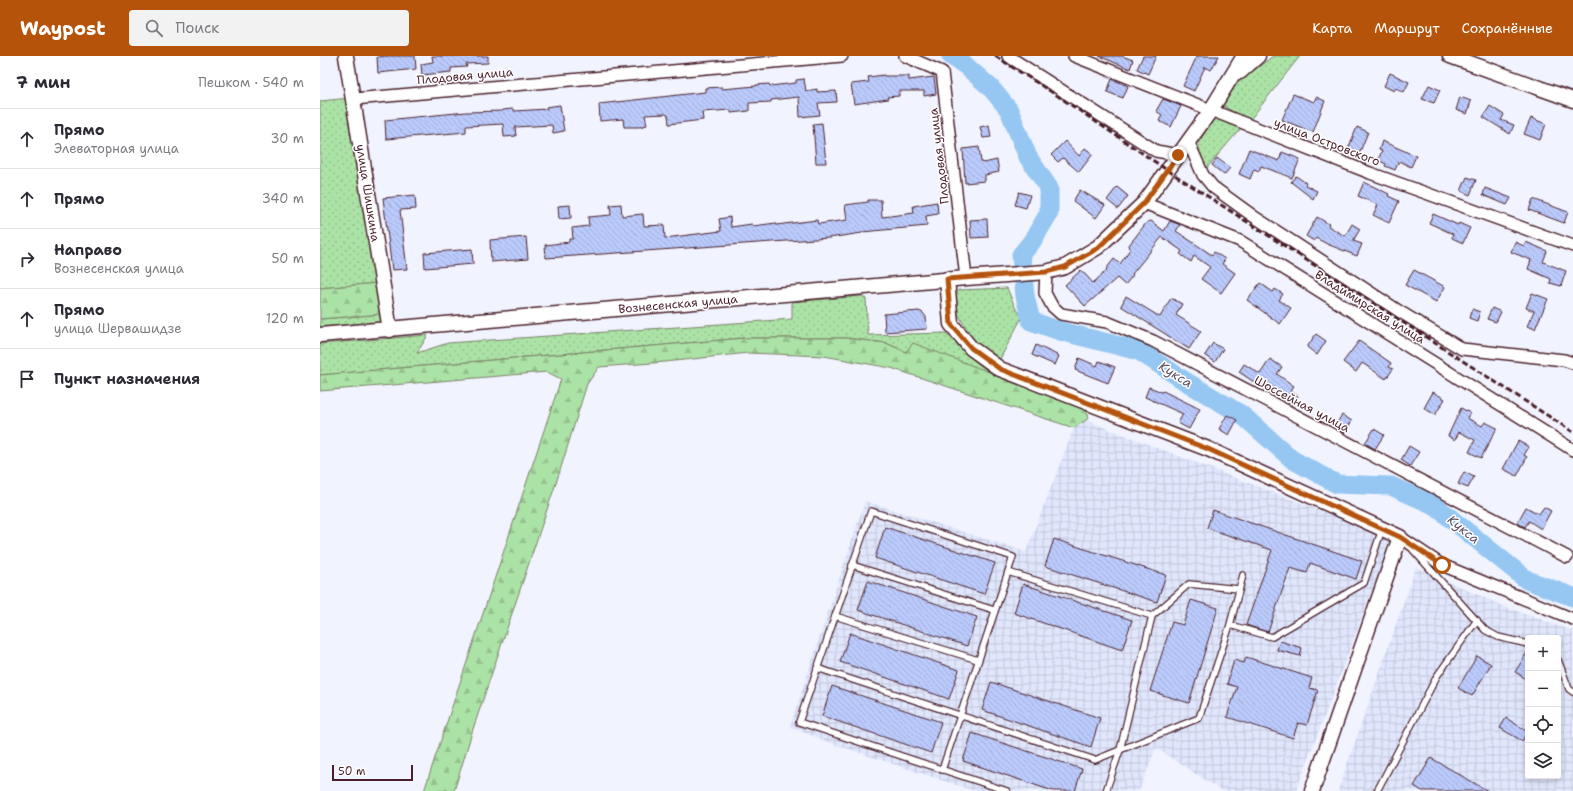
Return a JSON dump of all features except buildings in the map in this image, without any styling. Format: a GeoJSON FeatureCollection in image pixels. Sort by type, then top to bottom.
{"type":"FeatureCollection","features":[{"type":"Feature","properties":{"kind":"street","name":"улица Шишкина"},"geometry":{"type":"LineString","coordinates":[[346,56],[390,330]]}},
{"type":"Feature","properties":{"kind":"street","name":"Плодовая улица"},"geometry":{"type":"LineString","coordinates":[[354,99],[842,56]]}},
{"type":"Feature","properties":{"kind":"street","name":"Плодовая улица"},"geometry":{"type":"LineString","coordinates":[[905,56],[942,72],[966,278]]}},
{"type":"Feature","properties":{"kind":"street"},"geometry":{"type":"LineString","coordinates":[[1008,56],[1156,151],[1178,155]]}},
{"type":"Feature","properties":{"kind":"street","name":"улица Островского"},"geometry":{"type":"LineString","coordinates":[[1074,56],[1370,173],[1573,246]]}},
{"type":"Feature","properties":{"kind":"street"},"geometry":{"type":"LineString","coordinates":[[1227,85],[1244,56]]}},
{"type":"Feature","properties":{"kind":"street"},"geometry":{"type":"LineString","coordinates":[[1227,85],[1258,56]]}},
{"type":"Feature","properties":{"kind":"street"},"geometry":{"type":"LineString","coordinates":[[1450,56],[1573,100]]}},
{"type":"Feature","properties":{"kind":"street","name":"Вознесенская улица"},"geometry":{"type":"LineString","coordinates":[[320,335],[390,330],[947,279],[1001,276],[1041,272],[1065,267],[1098,248],[1144,203],[1211,110],[1227,85]]}},
{"type":"Feature","properties":{"kind":"street","name":"Владимирская улица"},"geometry":{"type":"LineString","coordinates":[[1188,141],[1203,175],[1213,187],[1253,216],[1402,313],[1462,349],[1564,360],[1573,363]]}},
{"type":"Feature","properties":{"kind":"street","name":"Владимирская улица"},"geometry":{"type":"LineString","coordinates":[[1144,203],[1240,242],[1573,450]]}},
{"type":"Feature","properties":{"kind":"street","name":"Шоссейная улица"},"geometry":{"type":"LineString","coordinates":[[1041,272],[1045,293],[1052,306],[1061,314],[1107,322],[1153,341],[1567,557]]}},
{"type":"Feature","properties":{"kind":"street"},"geometry":{"type":"LineString","coordinates":[[947,279],[951,324],[971,348],[1000,369],[1208,449],[1382,528],[1400,537],[1442,565],[1573,619]]}},
{"type":"Feature","properties":{"kind":"street"},"geometry":{"type":"LineString","coordinates":[[1312,791],[1400,537]]}},
{"type":"Feature","properties":{"kind":"lane"},"geometry":{"type":"LineString","coordinates":[[942,770],[1012,556],[871,510],[799,722],[942,770],[1007,791]]}},
{"type":"Feature","properties":{"kind":"lane"},"geometry":{"type":"LineString","coordinates":[[1230,625],[1272,637],[1364,584],[1382,528]]}},
{"type":"Feature","properties":{"kind":"lane"},"geometry":{"type":"LineString","coordinates":[[1400,537],[1485,630],[1498,638],[1525,643]]}},
{"type":"Feature","properties":{"kind":"lane"},"geometry":{"type":"LineString","coordinates":[[852,565],[994,610]]}},
{"type":"Feature","properties":{"kind":"lane"},"geometry":{"type":"LineString","coordinates":[[1008,572],[1152,616]]}},
{"type":"Feature","properties":{"kind":"lane"},"geometry":{"type":"LineString","coordinates":[[817,668],[1095,760],[1199,718],[1230,625],[1243,575]]}},
{"type":"Feature","properties":{"kind":"lane"},"geometry":{"type":"LineString","coordinates":[[1106,791],[1120,750],[1152,616],[1189,584],[1239,589]]}},
{"type":"Feature","properties":{"kind":"lane"},"geometry":{"type":"LineString","coordinates":[[835,616],[978,660]]}},
{"type":"Feature","properties":{"kind":"lane"},"geometry":{"type":"LineString","coordinates":[[1378,791],[1437,676],[1476,620]]}},
{"type":"Feature","properties":{"kind":"lane"},"geometry":{"type":"LineString","coordinates":[[1561,668],[1569,689],[1573,692]]}},
{"type":"Feature","properties":{"kind":"shaded area"},"geometry":{"type":"Polygon","coordinates":[[[1085,420],[1392,538],[1296,791],[1222,791],[1156,748],[1139,791],[974,791],[836,745],[790,727],[865,501],[1026,552],[1074,428],[1085,420]]]}},
{"type":"Feature","properties":{"kind":"shaded area"},"geometry":{"type":"Polygon","coordinates":[[[1416,567],[1505,607],[1573,631],[1573,791],[1338,791],[1416,567]]]}},
{"type":"Feature","properties":{"kind":"green space"},"geometry":{"type":"Polygon","coordinates":[[[1273,56],[1300,56],[1249,121],[1223,106],[1236,84],[1273,56]]]}},
{"type":"Feature","properties":{"kind":"green space"},"geometry":{"type":"Polygon","coordinates":[[[350,98],[378,283],[320,288],[320,101],[350,98]]]}},
{"type":"Feature","properties":{"kind":"green space"},"geometry":{"type":"Polygon","coordinates":[[[1216,116],[1242,127],[1205,170],[1199,152],[1199,141],[1216,116]]]}},
{"type":"Feature","properties":{"kind":"green space"},"geometry":{"type":"Polygon","coordinates":[[[378,283],[383,314],[320,319],[320,288],[378,283]]]}},
{"type":"Feature","properties":{"kind":"green space"},"geometry":{"type":"Polygon","coordinates":[[[1007,288],[1015,307],[1022,317],[999,361],[973,340],[958,314],[955,298],[958,290],[1007,288]]]}},
{"type":"Feature","properties":{"kind":"green space"},"geometry":{"type":"Polygon","coordinates":[[[862,296],[866,299],[868,335],[946,333],[965,353],[990,373],[913,344],[906,352],[886,343],[846,338],[744,338],[320,375],[320,344],[428,335],[417,353],[448,343],[792,319],[792,302],[862,296]]]}},
{"type":"Feature","properties":{"kind":"green space"},"geometry":{"type":"Polygon","coordinates":[[[383,314],[382,322],[320,327],[320,319],[383,314]]]}},
{"type":"Feature","properties":{"kind":"green space"},"geometry":{"type":"Polygon","coordinates":[[[744,338],[846,338],[886,343],[906,352],[913,343],[1086,409],[1089,418],[1074,428],[891,368],[824,356],[748,353],[599,367],[587,384],[557,480],[473,729],[454,791],[424,791],[561,379],[547,372],[320,391],[320,375],[744,338]]]}},
{"type":"Feature","properties":{"kind":"waterway","name":"Кукса"},"geometry":{"type":"LineString","coordinates":[[951,56],[965,65],[991,88],[1009,110],[1028,157],[1049,188],[1049,213],[1033,240],[1021,255],[1025,296],[1031,321],[1060,331],[1139,351],[1185,381],[1242,415],[1293,460],[1337,484],[1391,486],[1434,505],[1527,580],[1573,597]]}},
{"type":"Feature","properties":{"kind":"railway"},"geometry":{"type":"LineString","coordinates":[[995,56],[1058,96],[1167,170],[1573,432]]}},
{"type":"Feature","properties":{"kind":"route"},"geometry":{"type":"LineString","coordinates":[[1178,155],[1144,203],[1098,248],[1065,267],[1046,272],[947,279],[951,324],[971,348],[1000,369],[1208,449],[1400,537],[1442,565]]}}]}
